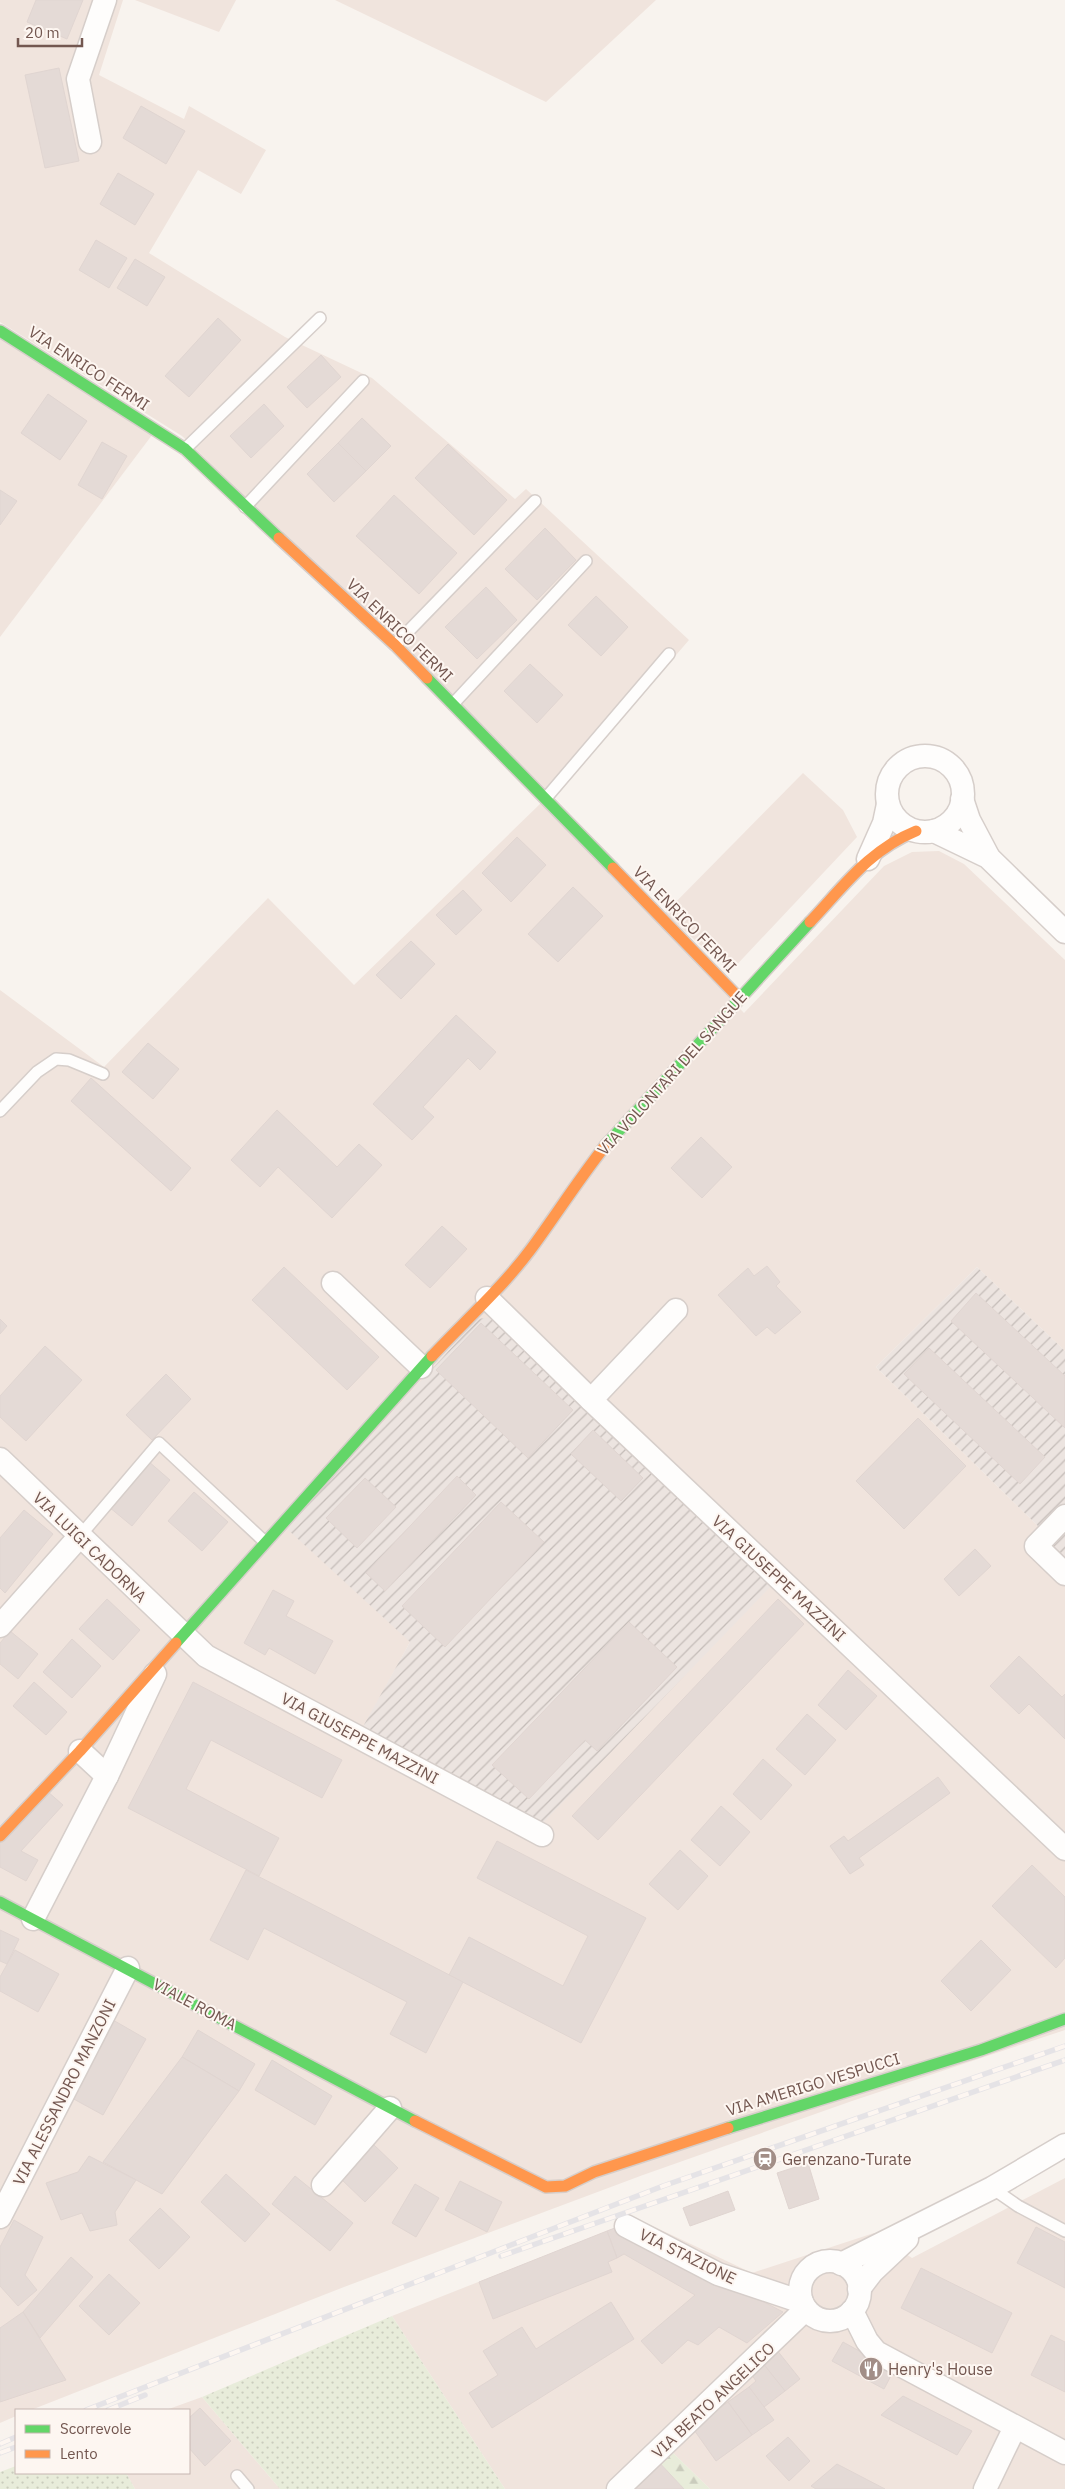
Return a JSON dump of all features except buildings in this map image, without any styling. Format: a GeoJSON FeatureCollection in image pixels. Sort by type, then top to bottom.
{"type":"FeatureCollection","features":[{"type":"Feature","properties":{"kind":"street"},"geometry":{"type":"LineString","coordinates":[[90,142],[78,79],[105,0]]}},
{"type":"Feature","properties":{"kind":"street","name":"VIA ENRICO FERMI"},"geometry":{"type":"LineString","coordinates":[[0,331],[185,449],[395,645],[739,998]]}},
{"type":"Feature","properties":{"kind":"street","name":"VIA VOLONTARI DEL SANGUE"},"geometry":{"type":"LineString","coordinates":[[868,858],[884,824],[888,804],[888,788],[894,773],[906,762],[921,756],[937,758],[951,767],[960,780],[962,799],[969,820],[988,857]]}},
{"type":"Feature","properties":{"kind":"street","name":"VIA VOLONTARI DEL SANGUE"},"geometry":{"type":"LineString","coordinates":[[487,1298],[531,1249],[568,1193],[605,1146],[868,858],[894,840],[946,826],[954,818],[962,799]]}},
{"type":"Feature","properties":{"kind":"street","name":"VIA VOLONTARI DEL SANGUE"},"geometry":{"type":"LineString","coordinates":[[888,804],[900,823],[962,843],[988,857],[1065,932]]}},
{"type":"Feature","properties":{"kind":"street"},"geometry":{"type":"LineString","coordinates":[[332,1283],[421,1367]]}},
{"type":"Feature","properties":{"kind":"street"},"geometry":{"type":"LineString","coordinates":[[0,1836],[80,1751],[181,1634],[421,1367],[487,1298]]}},
{"type":"Feature","properties":{"kind":"street","name":"VIA GIUSEPPE MAZZINI"},"geometry":{"type":"LineString","coordinates":[[487,1298],[591,1400],[967,1755],[1061,1836]]}},
{"type":"Feature","properties":{"kind":"street"},"geometry":{"type":"LineString","coordinates":[[591,1400],[676,1310]]}},
{"type":"Feature","properties":{"kind":"street","name":"VIA LUIGI CADORNA"},"geometry":{"type":"LineString","coordinates":[[0,1459],[181,1634]]}},
{"type":"Feature","properties":{"kind":"street"},"geometry":{"type":"LineString","coordinates":[[1065,1516],[1036,1546],[1065,1574]]}},
{"type":"Feature","properties":{"kind":"street"},"geometry":{"type":"LineString","coordinates":[[0,1626],[79,1537]]}},
{"type":"Feature","properties":{"kind":"street","name":"VIA GIUSEPPE MAZZINI"},"geometry":{"type":"LineString","coordinates":[[181,1634],[206,1656],[542,1835]]}},
{"type":"Feature","properties":{"kind":"street"},"geometry":{"type":"LineString","coordinates":[[33,1919],[107,1776],[165,1653]]}},
{"type":"Feature","properties":{"kind":"street"},"geometry":{"type":"LineString","coordinates":[[80,1751],[107,1776]]}},
{"type":"Feature","properties":{"kind":"street","name":"VIALE ROMA"},"geometry":{"type":"LineString","coordinates":[[0,1902],[390,2108],[546,2187],[560,2187],[572,2182]]}},
{"type":"Feature","properties":{"kind":"street","name":"VIA ALESSANDRO MANZONI"},"geometry":{"type":"LineString","coordinates":[[0,2217],[128,1968]]}},
{"type":"Feature","properties":{"kind":"street","name":"VIA AMERIGO VESPUCCI"},"geometry":{"type":"LineString","coordinates":[[572,2182],[594,2172],[703,2136],[981,2050],[1065,2019]]}},
{"type":"Feature","properties":{"kind":"street"},"geometry":{"type":"LineString","coordinates":[[323,2185],[390,2108]]}},
{"type":"Feature","properties":{"kind":"street"},"geometry":{"type":"LineString","coordinates":[[841,2264],[992,2188],[1065,2145]]}},
{"type":"Feature","properties":{"kind":"street"},"geometry":{"type":"LineString","coordinates":[[859,2289],[854,2275],[841,2264],[830,2261],[817,2264],[807,2272],[803,2298],[820,2319],[843,2315],[856,2304],[859,2289],[876,2268],[925,2223]]}},
{"type":"Feature","properties":{"kind":"street","name":"VIA STAZIONE"},"geometry":{"type":"LineString","coordinates":[[626,2226],[718,2274],[751,2285],[803,2298]]}},
{"type":"Feature","properties":{"kind":"street","name":"VIA BEATO ANGELICO"},"geometry":{"type":"LineString","coordinates":[[618,2489],[803,2298]]}},
{"type":"Feature","properties":{"kind":"street"},"geometry":{"type":"LineString","coordinates":[[843,2315],[870,2348],[884,2358],[1065,2452]]}},
{"type":"Feature","properties":{"kind":"street"},"geometry":{"type":"LineString","coordinates":[[985,2489],[1015,2427]]}},
{"type":"Feature","properties":{"kind":"lane"},"geometry":{"type":"LineString","coordinates":[[185,449],[320,318]]}},
{"type":"Feature","properties":{"kind":"lane"},"geometry":{"type":"LineString","coordinates":[[245,507],[364,382]]}},
{"type":"Feature","properties":{"kind":"lane"},"geometry":{"type":"LineString","coordinates":[[395,645],[535,501]]}},
{"type":"Feature","properties":{"kind":"lane"},"geometry":{"type":"LineString","coordinates":[[453,704],[586,561]]}},
{"type":"Feature","properties":{"kind":"lane"},"geometry":{"type":"LineString","coordinates":[[546,798],[669,654]]}},
{"type":"Feature","properties":{"kind":"lane"},"geometry":{"type":"LineString","coordinates":[[0,1111],[37,1072],[56,1059],[69,1060],[103,1074]]}},
{"type":"Feature","properties":{"kind":"lane"},"geometry":{"type":"LineString","coordinates":[[79,1537],[159,1443],[265,1542]]}},
{"type":"Feature","properties":{"kind":"lane"},"geometry":{"type":"LineString","coordinates":[[992,2188],[1018,2206],[1065,2231]]}},
{"type":"Feature","properties":{"kind":"lane"},"geometry":{"type":"LineString","coordinates":[[237,2476],[248,2489]]}},
{"type":"Feature","properties":{"kind":"shaded area"},"geometry":{"type":"Polygon","coordinates":[[[0,0],[123,0],[99,75],[184,119],[189,106],[266,150],[241,194],[198,170],[149,253],[285,337],[372,378],[515,499],[526,489],[689,640],[554,797],[182,436],[0,322],[0,0]]]}},
{"type":"Feature","properties":{"kind":"shaded area"},"geometry":{"type":"Polygon","coordinates":[[[135,0],[236,0],[219,32],[135,0]]]}},
{"type":"Feature","properties":{"kind":"shaded area"},"geometry":{"type":"Polygon","coordinates":[[[335,0],[656,0],[546,102],[335,0]]]}},
{"type":"Feature","properties":{"kind":"shaded area"},"geometry":{"type":"Polygon","coordinates":[[[0,337],[152,435],[0,637],[0,337]]]}},
{"type":"Feature","properties":{"kind":"shaded area"},"geometry":{"type":"Polygon","coordinates":[[[803,773],[843,810],[857,837],[730,972],[665,913],[803,773]]]}},
{"type":"Feature","properties":{"kind":"shaded area"},"geometry":{"type":"Polygon","coordinates":[[[541,803],[744,1013],[884,866],[912,852],[939,851],[964,864],[1065,960],[1065,1351],[977,1267],[876,1367],[1042,1530],[1065,1581],[1065,2030],[852,2101],[643,2175],[344,2287],[34,2409],[15,2409],[15,2416],[0,2423],[0,990],[104,1067],[268,898],[354,985],[541,803]],[[410,1642],[361,1732],[539,1827],[410,1642]]]}},
{"type":"Feature","properties":{"kind":"shaded area"},"geometry":{"type":"Polygon","coordinates":[[[977,1267],[1065,1351],[1065,1581],[1042,1530],[876,1367],[977,1267]]]}},
{"type":"Feature","properties":{"kind":"shaded area"},"geometry":{"type":"Polygon","coordinates":[[[490,1317],[498,1321],[775,1582],[539,1827],[360,1732],[410,1642],[286,1528],[478,1319],[490,1317]]]}},
{"type":"Feature","properties":{"kind":"shaded area"},"geometry":{"type":"Polygon","coordinates":[[[1065,2178],[1065,2489],[710,2489],[668,2448],[611,2489],[505,2489],[392,2316],[638,2219],[752,2273],[874,2233],[912,2258],[1065,2178]]]}},
{"type":"Feature","properties":{"kind":"shaded area"},"geometry":{"type":"Polygon","coordinates":[[[202,2397],[280,2489],[135,2489],[127,2474],[190,2474],[190,2409],[169,2409],[202,2397]]]}},
{"type":"Feature","properties":{"kind":"green space"},"geometry":{"type":"Polygon","coordinates":[[[392,2316],[505,2489],[280,2489],[202,2397],[392,2316]]]}},
{"type":"Feature","properties":{"kind":"green space"},"geometry":{"type":"Polygon","coordinates":[[[668,2448],[710,2489],[684,2489],[656,2459],[668,2448]]]}},
{"type":"Feature","properties":{"kind":"green space"},"geometry":{"type":"Polygon","coordinates":[[[15,2466],[15,2474],[127,2474],[135,2489],[0,2489],[0,2472],[15,2466]]]}},
{"type":"Feature","properties":{"kind":"railway"},"geometry":{"type":"LineString","coordinates":[[89,2409],[663,2186],[1065,2046]]}},
{"type":"Feature","properties":{"kind":"railway"},"geometry":{"type":"LineString","coordinates":[[501,2256],[1065,2060]]}},
{"type":"Feature","properties":{"kind":"railway"},"geometry":{"type":"LineString","coordinates":[[110,2409],[145,2395]]}},
{"type":"Feature","properties":{"kind":"railway"},"geometry":{"type":"LineString","coordinates":[[0,2444],[15,2437]]}},
{"type":"Feature","properties":{"kind":"railway"},"geometry":{"type":"LineString","coordinates":[[0,2453],[15,2447]]}},
{"type":"Feature","properties":{"kind":"traffic: fast"},"geometry":{"type":"LineString","coordinates":[[0,331],[185,449],[279,538]]}},
{"type":"Feature","properties":{"kind":"traffic: fast"},"geometry":{"type":"LineString","coordinates":[[427,678],[613,868]]}},
{"type":"Feature","properties":{"kind":"traffic: fast"},"geometry":{"type":"LineString","coordinates":[[605,1146],[810,922]]}},
{"type":"Feature","properties":{"kind":"traffic: fast"},"geometry":{"type":"LineString","coordinates":[[176,1643],[432,1356]]}},
{"type":"Feature","properties":{"kind":"traffic: fast"},"geometry":{"type":"LineString","coordinates":[[0,1902],[415,2121]]}},
{"type":"Feature","properties":{"kind":"traffic: fast"},"geometry":{"type":"LineString","coordinates":[[728,2128],[981,2050],[1065,2019]]}},
{"type":"Feature","properties":{"kind":"traffic: slow"},"geometry":{"type":"LineString","coordinates":[[279,538],[395,645],[427,678]]}},
{"type":"Feature","properties":{"kind":"traffic: slow"},"geometry":{"type":"LineString","coordinates":[[810,922],[858,870],[884,848],[916,831]]}},
{"type":"Feature","properties":{"kind":"traffic: slow"},"geometry":{"type":"LineString","coordinates":[[613,868],[739,998]]}},
{"type":"Feature","properties":{"kind":"traffic: slow"},"geometry":{"type":"LineString","coordinates":[[432,1356],[496,1291],[520,1263],[605,1146]]}},
{"type":"Feature","properties":{"kind":"traffic: slow"},"geometry":{"type":"LineString","coordinates":[[0,1836],[80,1751],[176,1643]]}},
{"type":"Feature","properties":{"kind":"traffic: slow"},"geometry":{"type":"LineString","coordinates":[[415,2121],[546,2187],[565,2186],[594,2172],[728,2128]]}},
{"type":"Feature","properties":{"kind":"place","name":"Gerenzano-Turate"},"geometry":{"type":"Point","coordinates":[765,2159]}},
{"type":"Feature","properties":{"kind":"place","name":"Henry's House"},"geometry":{"type":"Point","coordinates":[871,2369]}}]}
